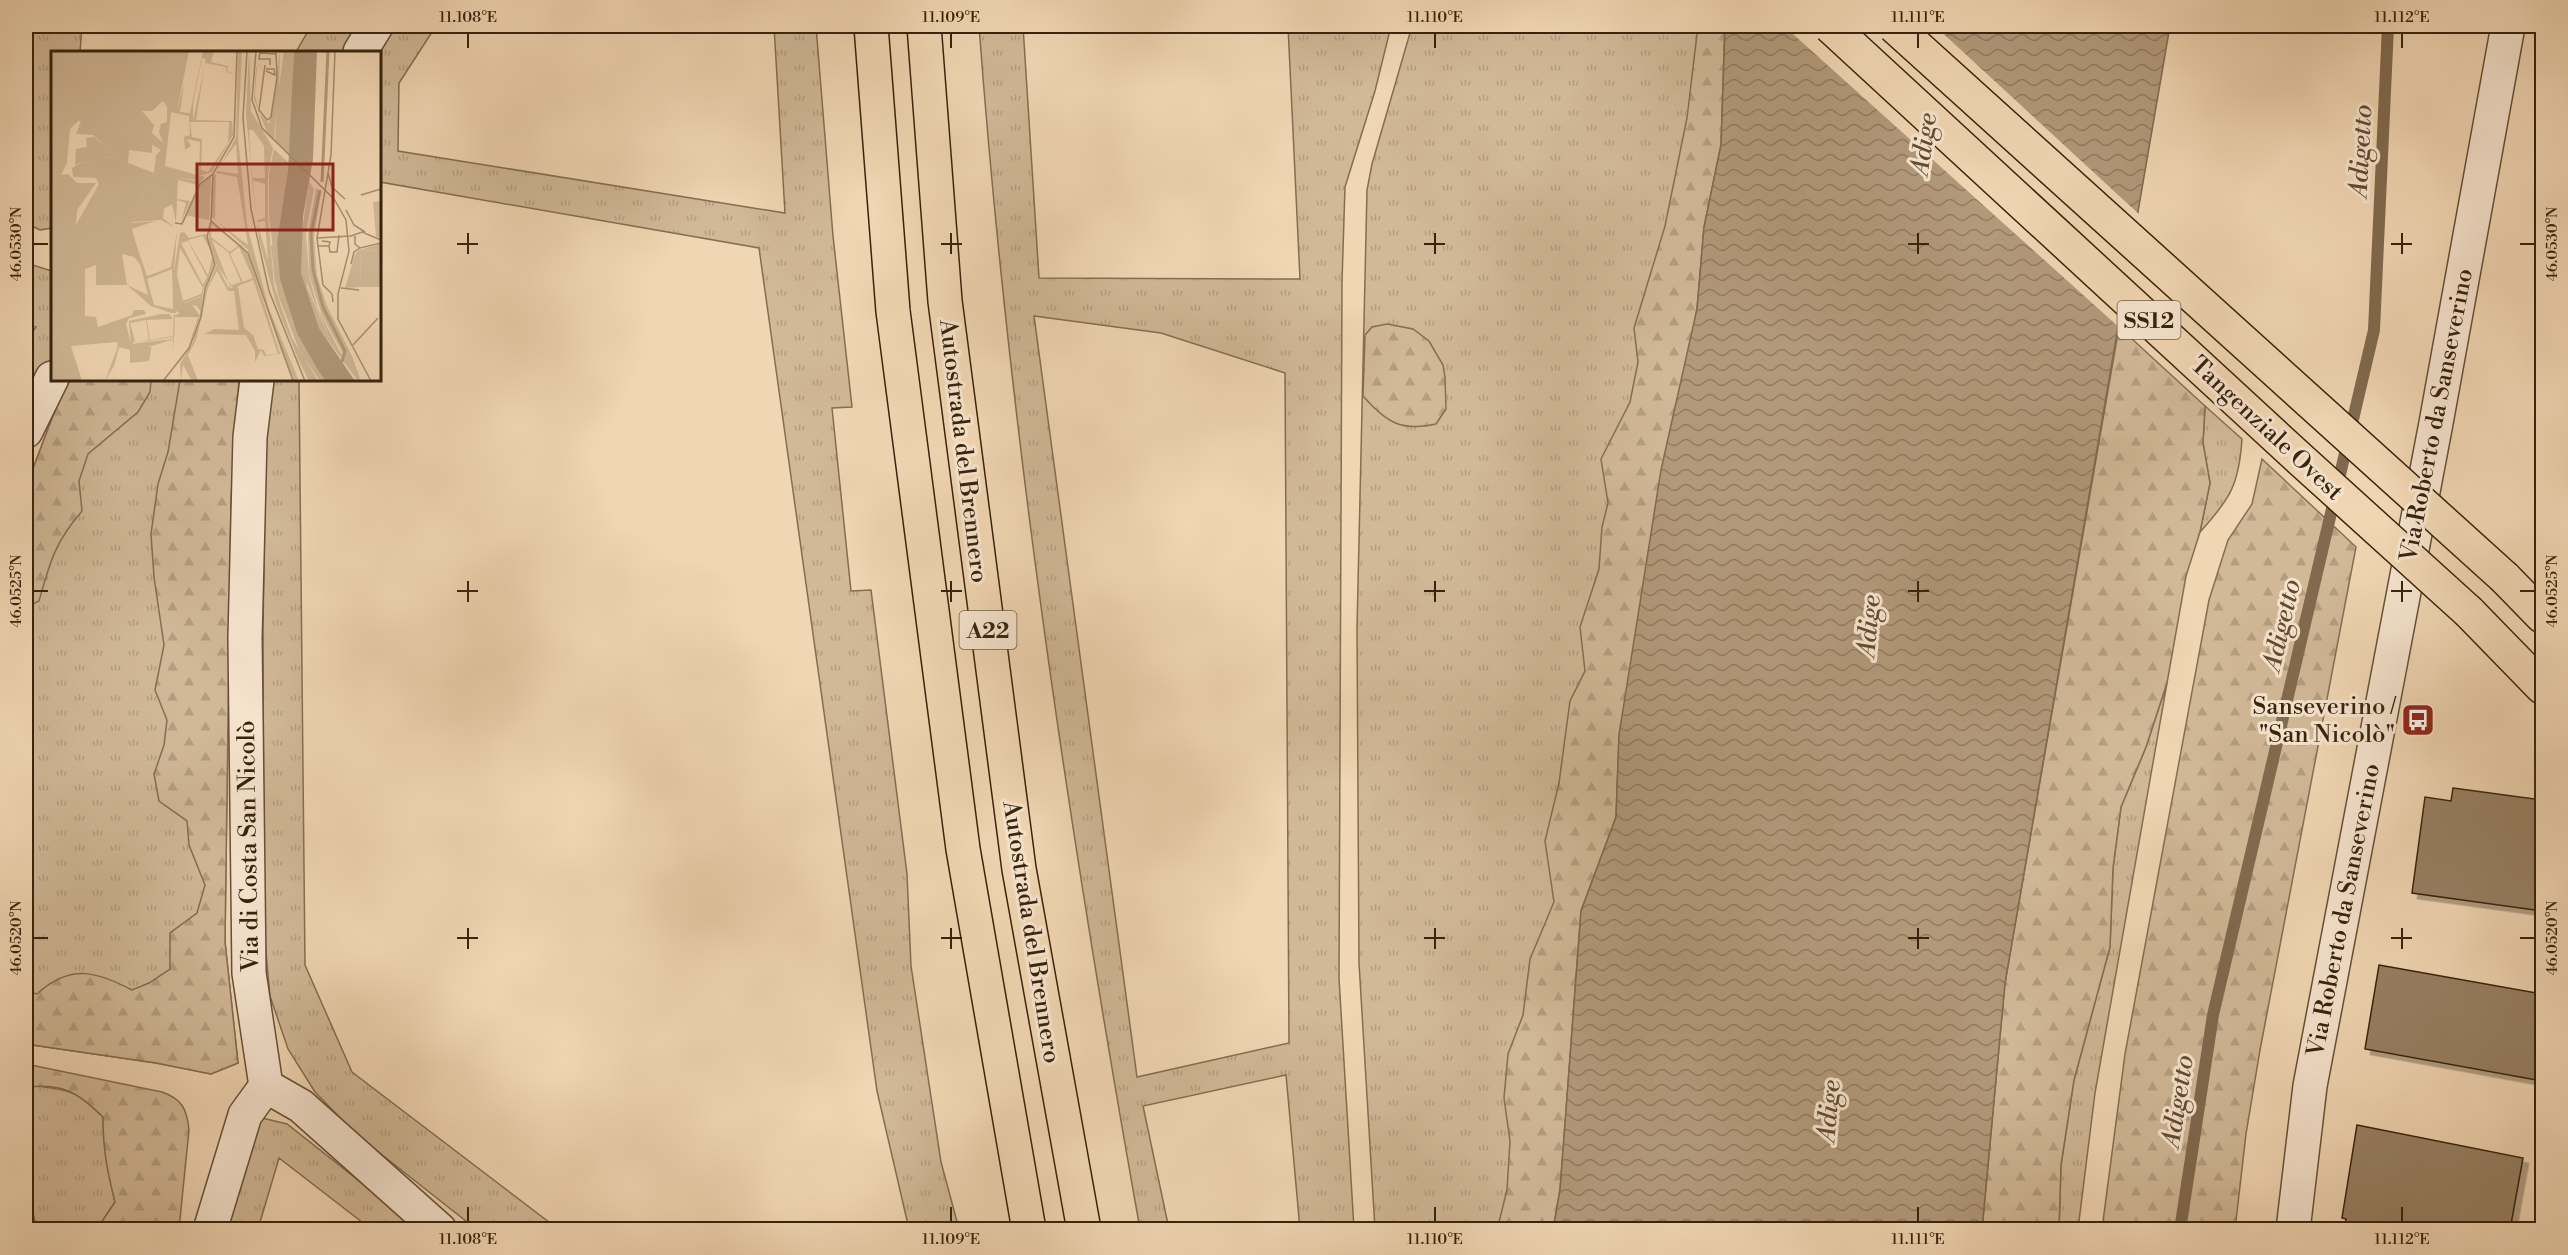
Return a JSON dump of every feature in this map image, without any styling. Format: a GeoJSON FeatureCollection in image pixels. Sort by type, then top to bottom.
{"type":"FeatureCollection","features":[{"type":"Feature","properties":{"kind":"highway","name":"A22"},"geometry":{"type":"LineString","coordinates":[[871,26],[893,311],[963,849],[1029,1230]]}},
{"type":"Feature","properties":{"kind":"highway","name":"Autostrada del Brennero"},"geometry":{"type":"LineString","coordinates":[[924,26],[945,301],[1016,845],[1084,1230]]}},
{"type":"Feature","properties":{"kind":"highway","name":"Tangenziale Ovest"},"geometry":{"type":"LineString","coordinates":[[1830,26],[2469,612],[2542,687]]}},
{"type":"Feature","properties":{"kind":"highway","name":"Tangenziale Ovest"},"geometry":{"type":"LineString","coordinates":[[1894,26],[2505,578],[2542,616]]}},
{"type":"Feature","properties":{"kind":"street"},"geometry":{"type":"LineString","coordinates":[[361,51],[376,26]]}},
{"type":"Feature","properties":{"kind":"street","name":"Via Roberto da Sanseverino"},"geometry":{"type":"LineString","coordinates":[[2293,1230],[2310,1086],[2436,423],[2508,26]]}},
{"type":"Feature","properties":{"kind":"street"},"geometry":{"type":"LineString","coordinates":[[26,431],[51,380]]}},
{"type":"Feature","properties":{"kind":"street","name":"Via di Costa San Nicolò"},"geometry":{"type":"LineString","coordinates":[[257,381],[250,437],[245,638],[249,973],[266,1086]]}},
{"type":"Feature","properties":{"kind":"street"},"geometry":{"type":"LineString","coordinates":[[210,1230],[245,1115],[266,1086],[301,1106],[440,1230]]}},
{"type":"Feature","properties":{"kind":"green space"},"geometry":{"type":"Polygon","coordinates":[[[26,26],[82,26],[80,51],[51,51],[51,228],[40,230],[26,223],[26,26]]]}},
{"type":"Feature","properties":{"kind":"green space"},"geometry":{"type":"Polygon","coordinates":[[[311,26],[356,26],[344,51],[297,51],[311,26]]]}},
{"type":"Feature","properties":{"kind":"green space"},"geometry":{"type":"Polygon","coordinates":[[[394,26],[436,26],[399,83],[398,151],[785,213],[774,26],[816,26],[833,236],[852,407],[832,408],[851,591],[871,590],[907,874],[911,966],[941,1162],[959,1229],[909,1229],[877,1091],[759,248],[381,182],[381,51],[394,26]]]}},
{"type":"Feature","properties":{"kind":"green space"},"geometry":{"type":"Polygon","coordinates":[[[979,26],[1023,26],[1039,278],[1300,279],[1288,26],[1391,26],[1375,91],[1345,187],[1342,282],[1339,978],[1354,1229],[1300,1229],[1286,1075],[1143,1106],[1169,1229],[1140,1229],[1089,930],[1044,629],[1024,479],[992,177],[979,26]],[[1034,316],[1137,1077],[1289,1043],[1285,373],[1161,333],[1034,316]]]}},
{"type":"Feature","properties":{"kind":"green space"},"geometry":{"type":"Polygon","coordinates":[[[1412,26],[1725,26],[1697,309],[1661,470],[1619,735],[1616,817],[1581,911],[1560,1190],[1553,1229],[1375,1229],[1359,963],[1357,629],[1367,190],[1372,164],[1412,26]]]}},
{"type":"Feature","properties":{"kind":"green space"},"geometry":{"type":"Polygon","coordinates":[[[1698,26],[1725,26],[1721,145],[1704,227],[1697,309],[1619,735],[1616,817],[1581,911],[1560,1190],[1553,1229],[1497,1230],[1507,1190],[1510,1141],[1504,1098],[1508,1054],[1523,1015],[1530,959],[1554,902],[1545,841],[1559,783],[1570,701],[1585,671],[1580,627],[1599,569],[1602,527],[1608,503],[1601,459],[1630,402],[1638,362],[1634,328],[1665,226],[1687,118],[1698,26]]]}},
{"type":"Feature","properties":{"kind":"green space"},"geometry":{"type":"Polygon","coordinates":[[[26,263],[51,271],[51,362],[26,400],[26,340],[36,327],[26,323],[26,263]]]}},
{"type":"Feature","properties":{"kind":"green space"},"geometry":{"type":"Polygon","coordinates":[[[1387,324],[1413,329],[1429,341],[1443,365],[1446,409],[1436,424],[1413,427],[1395,423],[1379,412],[1363,396],[1365,335],[1372,327],[1387,324]]]}},
{"type":"Feature","properties":{"kind":"green space"},"geometry":{"type":"Polygon","coordinates":[[[2119,327],[2205,406],[2203,443],[2210,483],[2200,532],[2186,576],[2167,683],[2146,747],[2121,807],[2113,868],[2110,947],[2074,1080],[2061,1165],[2059,1229],[1982,1230],[2005,983],[2119,327]]]}},
{"type":"Feature","properties":{"kind":"green space"},"geometry":{"type":"Polygon","coordinates":[[[69,381],[239,381],[231,499],[225,942],[238,1063],[211,1074],[156,1063],[26,1044],[26,487],[62,392],[69,381]]]}},
{"type":"Feature","properties":{"kind":"green space"},"geometry":{"type":"Polygon","coordinates":[[[69,381],[151,381],[150,392],[138,412],[88,454],[79,481],[82,511],[65,533],[54,553],[39,601],[26,607],[26,487],[62,392],[69,381]]]}},
{"type":"Feature","properties":{"kind":"green space"},"geometry":{"type":"Polygon","coordinates":[[[180,381],[239,381],[231,499],[225,942],[238,1063],[211,1074],[156,1063],[26,1044],[26,991],[37,994],[61,978],[83,974],[107,978],[132,990],[149,983],[170,969],[170,933],[197,913],[205,885],[189,845],[187,821],[159,801],[154,774],[164,745],[167,720],[155,690],[164,645],[154,577],[151,534],[158,484],[168,452],[180,381]]]}},
{"type":"Feature","properties":{"kind":"green space"},"geometry":{"type":"Polygon","coordinates":[[[274,381],[299,381],[305,965],[352,1072],[558,1229],[476,1229],[357,1135],[315,1092],[288,1049],[270,996],[264,931],[263,629],[266,434],[274,381]]]}},
{"type":"Feature","properties":{"kind":"green space"},"geometry":{"type":"Polygon","coordinates":[[[2205,406],[2242,439],[2241,455],[2231,490],[2219,510],[2200,532],[2210,483],[2203,443],[2205,406]]]}},
{"type":"Feature","properties":{"kind":"green space"},"geometry":{"type":"Polygon","coordinates":[[[2262,459],[2356,547],[2260,1050],[2246,1134],[2235,1229],[2102,1229],[2125,1054],[2209,600],[2228,540],[2252,504],[2262,459]]]}},
{"type":"Feature","properties":{"kind":"green space"},"geometry":{"type":"Polygon","coordinates":[[[2167,683],[2095,1093],[2078,1229],[2059,1230],[2061,1165],[2074,1080],[2110,947],[2113,868],[2121,807],[2146,747],[2167,683]]]}},
{"type":"Feature","properties":{"kind":"green space"},"geometry":{"type":"Polygon","coordinates":[[[26,1064],[162,1092],[179,1102],[187,1116],[189,1130],[179,1229],[97,1229],[115,1202],[106,1160],[103,1117],[86,1101],[69,1091],[50,1086],[26,1087],[26,1064]]]}},
{"type":"Feature","properties":{"kind":"green space"},"geometry":{"type":"Polygon","coordinates":[[[36,1086],[66,1091],[80,1097],[103,1117],[106,1160],[115,1202],[97,1229],[37,1229],[26,1189],[26,1087],[36,1086]]]}},
{"type":"Feature","properties":{"kind":"green space"},"geometry":{"type":"Polygon","coordinates":[[[258,1117],[287,1124],[420,1229],[371,1229],[279,1158],[258,1229],[221,1230],[258,1117]]]}},
{"type":"Feature","properties":{"kind":"green space"},"geometry":{"type":"Polygon","coordinates":[[[26,1189],[37,1229],[26,1229],[26,1189]]]}},
{"type":"Feature","properties":{"kind":"water","name":"Adige"},"geometry":{"type":"Polygon","coordinates":[[[1725,26],[2170,26],[2005,983],[1982,1229],[1553,1230],[1560,1190],[1581,911],[1616,817],[1619,735],[1661,470],[1697,309],[1704,227],[1721,145],[1725,26]]]}},
{"type":"Feature","properties":{"kind":"pier"},"geometry":{"type":"Polygon","coordinates":[[[1784,26],[1935,26],[2141,216],[2121,329],[1784,26]]]}},
{"type":"Feature","properties":{"kind":"building"},"geometry":{"type":"Polygon","coordinates":[[[2453,788],[2542,800],[2542,911],[2412,893],[2425,797],[2451,801],[2453,788]]]}},
{"type":"Feature","properties":{"kind":"building"},"geometry":{"type":"Polygon","coordinates":[[[2379,965],[2542,994],[2542,1081],[2365,1049],[2379,965]]]}},
{"type":"Feature","properties":{"kind":"building"},"geometry":{"type":"Polygon","coordinates":[[[2357,1125],[2523,1158],[2510,1230],[2344,1230],[2346,1219],[2342,1218],[2357,1125]]]}},
{"type":"Feature","properties":{"kind":"waterway","name":"Adigetto"},"geometry":{"type":"LineString","coordinates":[[2180,1230],[2213,1015],[2374,330],[2388,26]]}},
{"type":"Feature","properties":{"kind":"place","name":"Sanseverino / \"San Nicolò\""},"geometry":{"type":"Point","coordinates":[2418,720]}}]}
